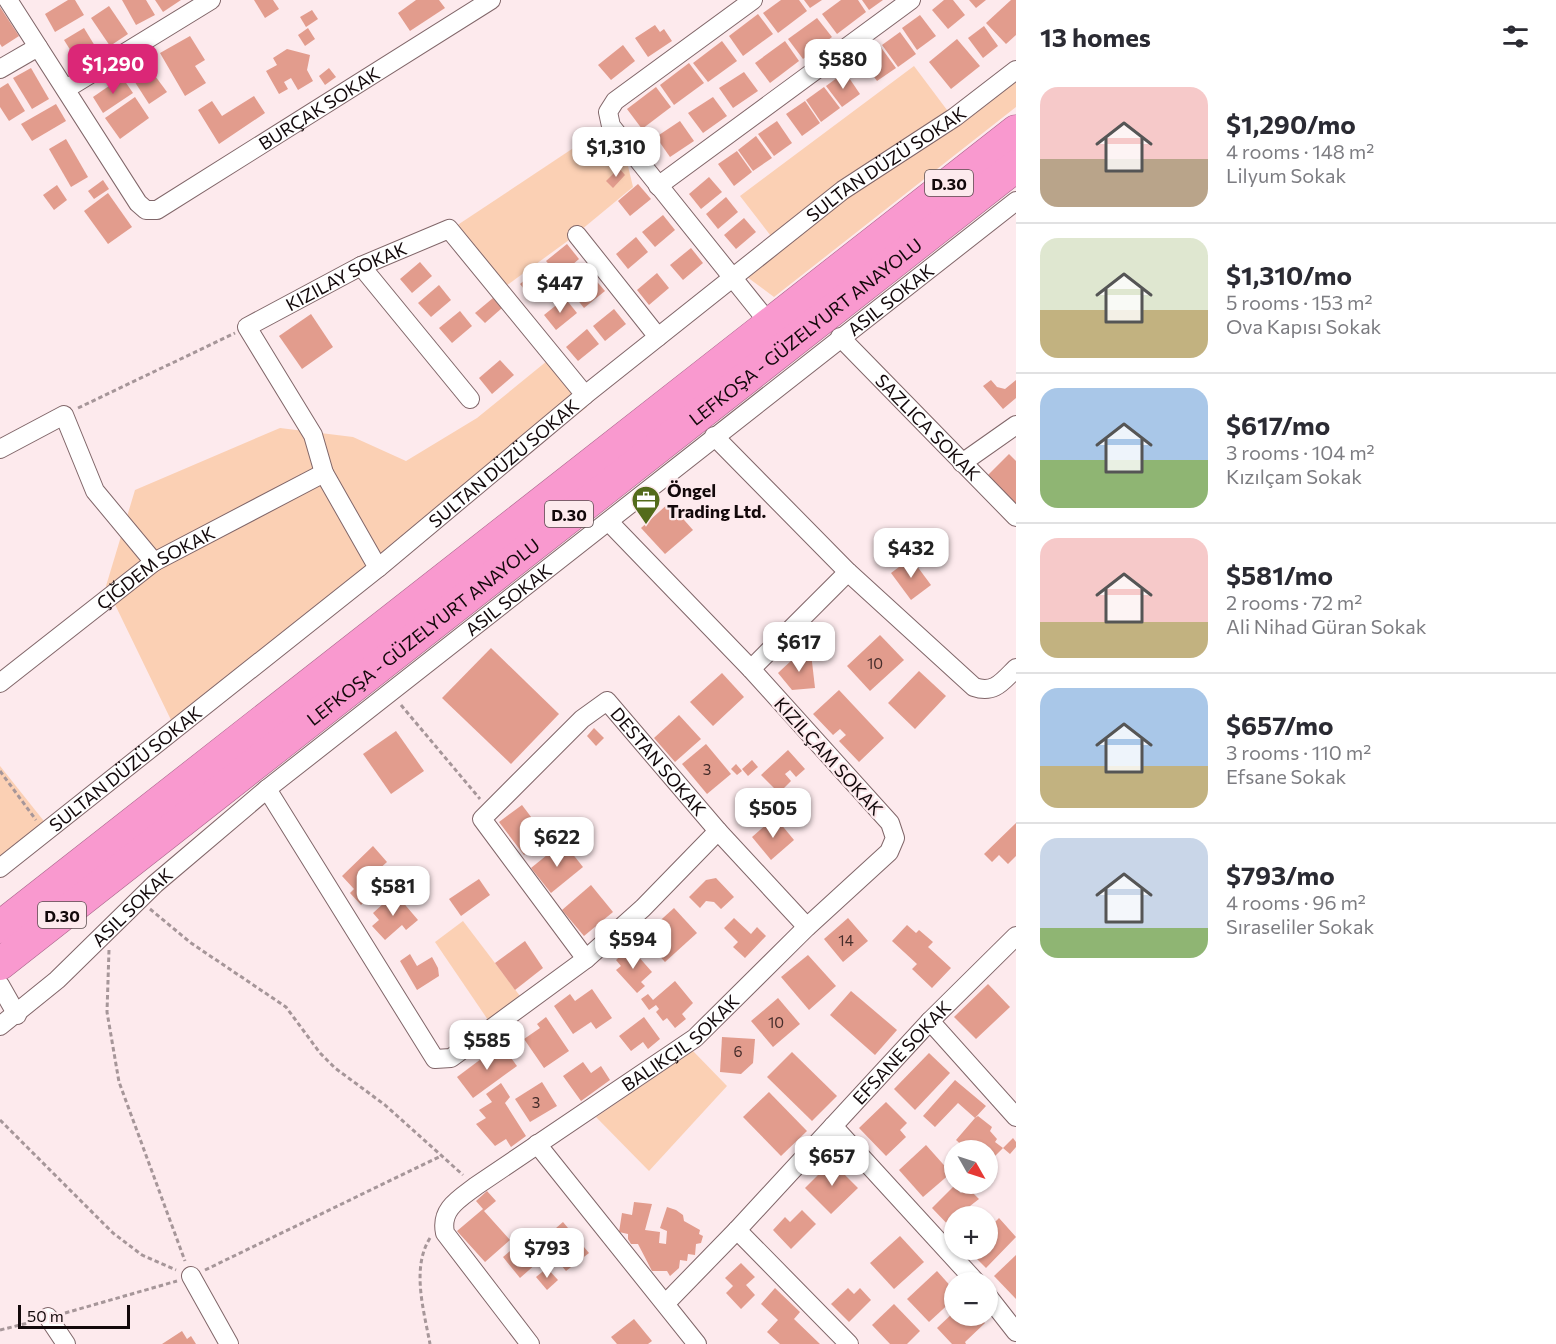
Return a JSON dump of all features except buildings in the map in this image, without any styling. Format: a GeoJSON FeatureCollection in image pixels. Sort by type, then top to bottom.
{"type":"FeatureCollection","features":[{"type":"Feature","properties":{"kind":"highway","name":"LEFKOŞA - GÜZELYURT ANAYOLU"},"geometry":{"type":"LineString","coordinates":[[0,927],[1016,131]]}},
{"type":"Feature","properties":{"kind":"highway","name":"LEFKOŞA - GÜZELYURT ANAYOLU"},"geometry":{"type":"LineString","coordinates":[[0,964],[552,528],[1016,166]]}},
{"type":"Feature","properties":{"kind":"street"},"geometry":{"type":"LineString","coordinates":[[8,0],[66,89],[212,0]]}},
{"type":"Feature","properties":{"kind":"street","name":"BURÇAK SOKAK"},"geometry":{"type":"LineString","coordinates":[[66,89],[138,203],[146,210],[157,210],[491,0]]}},
{"type":"Feature","properties":{"kind":"street"},"geometry":{"type":"LineString","coordinates":[[753,0],[615,101],[608,112],[611,126],[769,323]]}},
{"type":"Feature","properties":{"kind":"street"},"geometry":{"type":"LineString","coordinates":[[658,186],[911,0]]}},
{"type":"Feature","properties":{"kind":"street"},"geometry":{"type":"LineString","coordinates":[[0,69],[38,47]]}},
{"type":"Feature","properties":{"kind":"street","name":"SULTAN DÜZÜ SOKAK"},"geometry":{"type":"LineString","coordinates":[[0,868],[378,568],[585,395],[843,190],[955,117],[1016,70]]}},
{"type":"Feature","properties":{"kind":"street","name":"ASIL SOKAK"},"geometry":{"type":"LineString","coordinates":[[0,1026],[17,1015],[155,884],[267,789],[1016,201]]}},
{"type":"Feature","properties":{"kind":"street"},"geometry":{"type":"LineString","coordinates":[[378,568],[324,473],[314,435],[247,327],[361,266],[449,229],[585,395]]}},
{"type":"Feature","properties":{"kind":"street"},"geometry":{"type":"LineString","coordinates":[[577,235],[658,337]]}},
{"type":"Feature","properties":{"kind":"street"},"geometry":{"type":"LineString","coordinates":[[361,266],[470,399]]}},
{"type":"Feature","properties":{"kind":"street"},"geometry":{"type":"LineString","coordinates":[[840,337],[1016,516]]}},
{"type":"Feature","properties":{"kind":"street"},"geometry":{"type":"LineString","coordinates":[[0,449],[64,415],[95,491],[154,562]]}},
{"type":"Feature","properties":{"kind":"street"},"geometry":{"type":"LineString","coordinates":[[962,463],[1016,425]]}},
{"type":"Feature","properties":{"kind":"street"},"geometry":{"type":"LineString","coordinates":[[714,436],[848,572],[974,687],[986,691],[997,687],[1016,668]]}},
{"type":"Feature","properties":{"kind":"street"},"geometry":{"type":"LineString","coordinates":[[0,683],[154,562],[324,473]]}},
{"type":"Feature","properties":{"kind":"street"},"geometry":{"type":"LineString","coordinates":[[530,1344],[445,1233],[442,1222],[447,1209],[476,1186],[695,1038],[807,927],[889,852],[896,838],[890,823],[751,669],[609,522]]}},
{"type":"Feature","properties":{"kind":"street"},"geometry":{"type":"LineString","coordinates":[[751,669],[848,572]]}},
{"type":"Feature","properties":{"kind":"street","name":"DESTAN SOKAK"},"geometry":{"type":"LineString","coordinates":[[490,812],[582,719],[607,701],[718,831],[807,927]]}},
{"type":"Feature","properties":{"kind":"street"},"geometry":{"type":"LineString","coordinates":[[267,789],[435,1059],[451,1058],[586,959],[643,908],[718,831]]}},
{"type":"Feature","properties":{"kind":"street"},"geometry":{"type":"LineString","coordinates":[[490,812],[482,819],[586,959]]}},
{"type":"Feature","properties":{"kind":"street","name":"EFSANE SOKAK"},"geometry":{"type":"LineString","coordinates":[[666,1303],[737,1230],[930,1021],[1016,936]]}},
{"type":"Feature","properties":{"kind":"street"},"geometry":{"type":"LineString","coordinates":[[0,985],[17,1015]]}},
{"type":"Feature","properties":{"kind":"street"},"geometry":{"type":"LineString","coordinates":[[930,1021],[1016,1117]]}},
{"type":"Feature","properties":{"kind":"street"},"geometry":{"type":"LineString","coordinates":[[833,1126],[967,1272]]}},
{"type":"Feature","properties":{"kind":"street"},"geometry":{"type":"LineString","coordinates":[[537,1144],[697,1344]]}},
{"type":"Feature","properties":{"kind":"street"},"geometry":{"type":"LineString","coordinates":[[737,1230],[849,1344]]}},
{"type":"Feature","properties":{"kind":"street"},"geometry":{"type":"LineString","coordinates":[[191,1276],[229,1344]]}},
{"type":"Feature","properties":{"kind":"street"},"geometry":{"type":"LineString","coordinates":[[998,1309],[1016,1332]]}},
{"type":"Feature","properties":{"kind":"street"},"geometry":{"type":"LineString","coordinates":[[48,1317],[66,1344]]}},
{"type":"Feature","properties":{"kind":"path"},"geometry":{"type":"LineString","coordinates":[[64,415],[247,327]]}},
{"type":"Feature","properties":{"kind":"path"},"geometry":{"type":"LineString","coordinates":[[391,692],[490,812]]}},
{"type":"Feature","properties":{"kind":"path"},"geometry":{"type":"LineString","coordinates":[[0,771],[46,833]]}},
{"type":"Feature","properties":{"kind":"path"},"geometry":{"type":"LineString","coordinates":[[140,900],[191,943],[285,1007],[320,1053],[335,1068],[385,1105],[476,1186]]}},
{"type":"Feature","properties":{"kind":"path"},"geometry":{"type":"LineString","coordinates":[[110,929],[107,1012],[119,1082],[191,1276]]}},
{"type":"Feature","properties":{"kind":"path"},"geometry":{"type":"LineString","coordinates":[[0,1120],[113,1233],[142,1255],[191,1276]]}},
{"type":"Feature","properties":{"kind":"path"},"geometry":{"type":"LineString","coordinates":[[0,1330],[191,1276],[441,1156]]}},
{"type":"Feature","properties":{"kind":"path"},"geometry":{"type":"LineString","coordinates":[[430,1344],[422,1298],[421,1263],[428,1240],[442,1222]]}},
{"type":"Feature","properties":{"kind":"shaded area"},"geometry":{"type":"Polygon","coordinates":[[[914,66],[959,126],[1016,82],[1016,107],[774,297],[747,277],[781,249],[740,196],[914,66]]]}},
{"type":"Feature","properties":{"kind":"shaded area"},"geometry":{"type":"Polygon","coordinates":[[[599,131],[628,166],[633,187],[569,240],[499,291],[450,230],[599,131]]]}},
{"type":"Feature","properties":{"kind":"shaded area"},"geometry":{"type":"Polygon","coordinates":[[[547,361],[587,407],[171,720],[106,586],[135,490],[280,428],[353,437],[406,461],[477,418],[547,361]]]}},
{"type":"Feature","properties":{"kind":"shaded area"},"geometry":{"type":"Polygon","coordinates":[[[0,766],[47,825],[0,866],[0,766]]]}},
{"type":"Feature","properties":{"kind":"shaded area"},"geometry":{"type":"Polygon","coordinates":[[[463,921],[520,996],[488,1020],[435,942],[463,921]]]}},
{"type":"Feature","properties":{"kind":"shaded area"},"geometry":{"type":"Polygon","coordinates":[[[693,1051],[727,1086],[649,1171],[596,1117],[693,1051]]]}},
{"type":"Feature","properties":{"kind":"place","name":"Öngel Trading Ltd."},"geometry":{"type":"Point","coordinates":[646,526]}}]}
